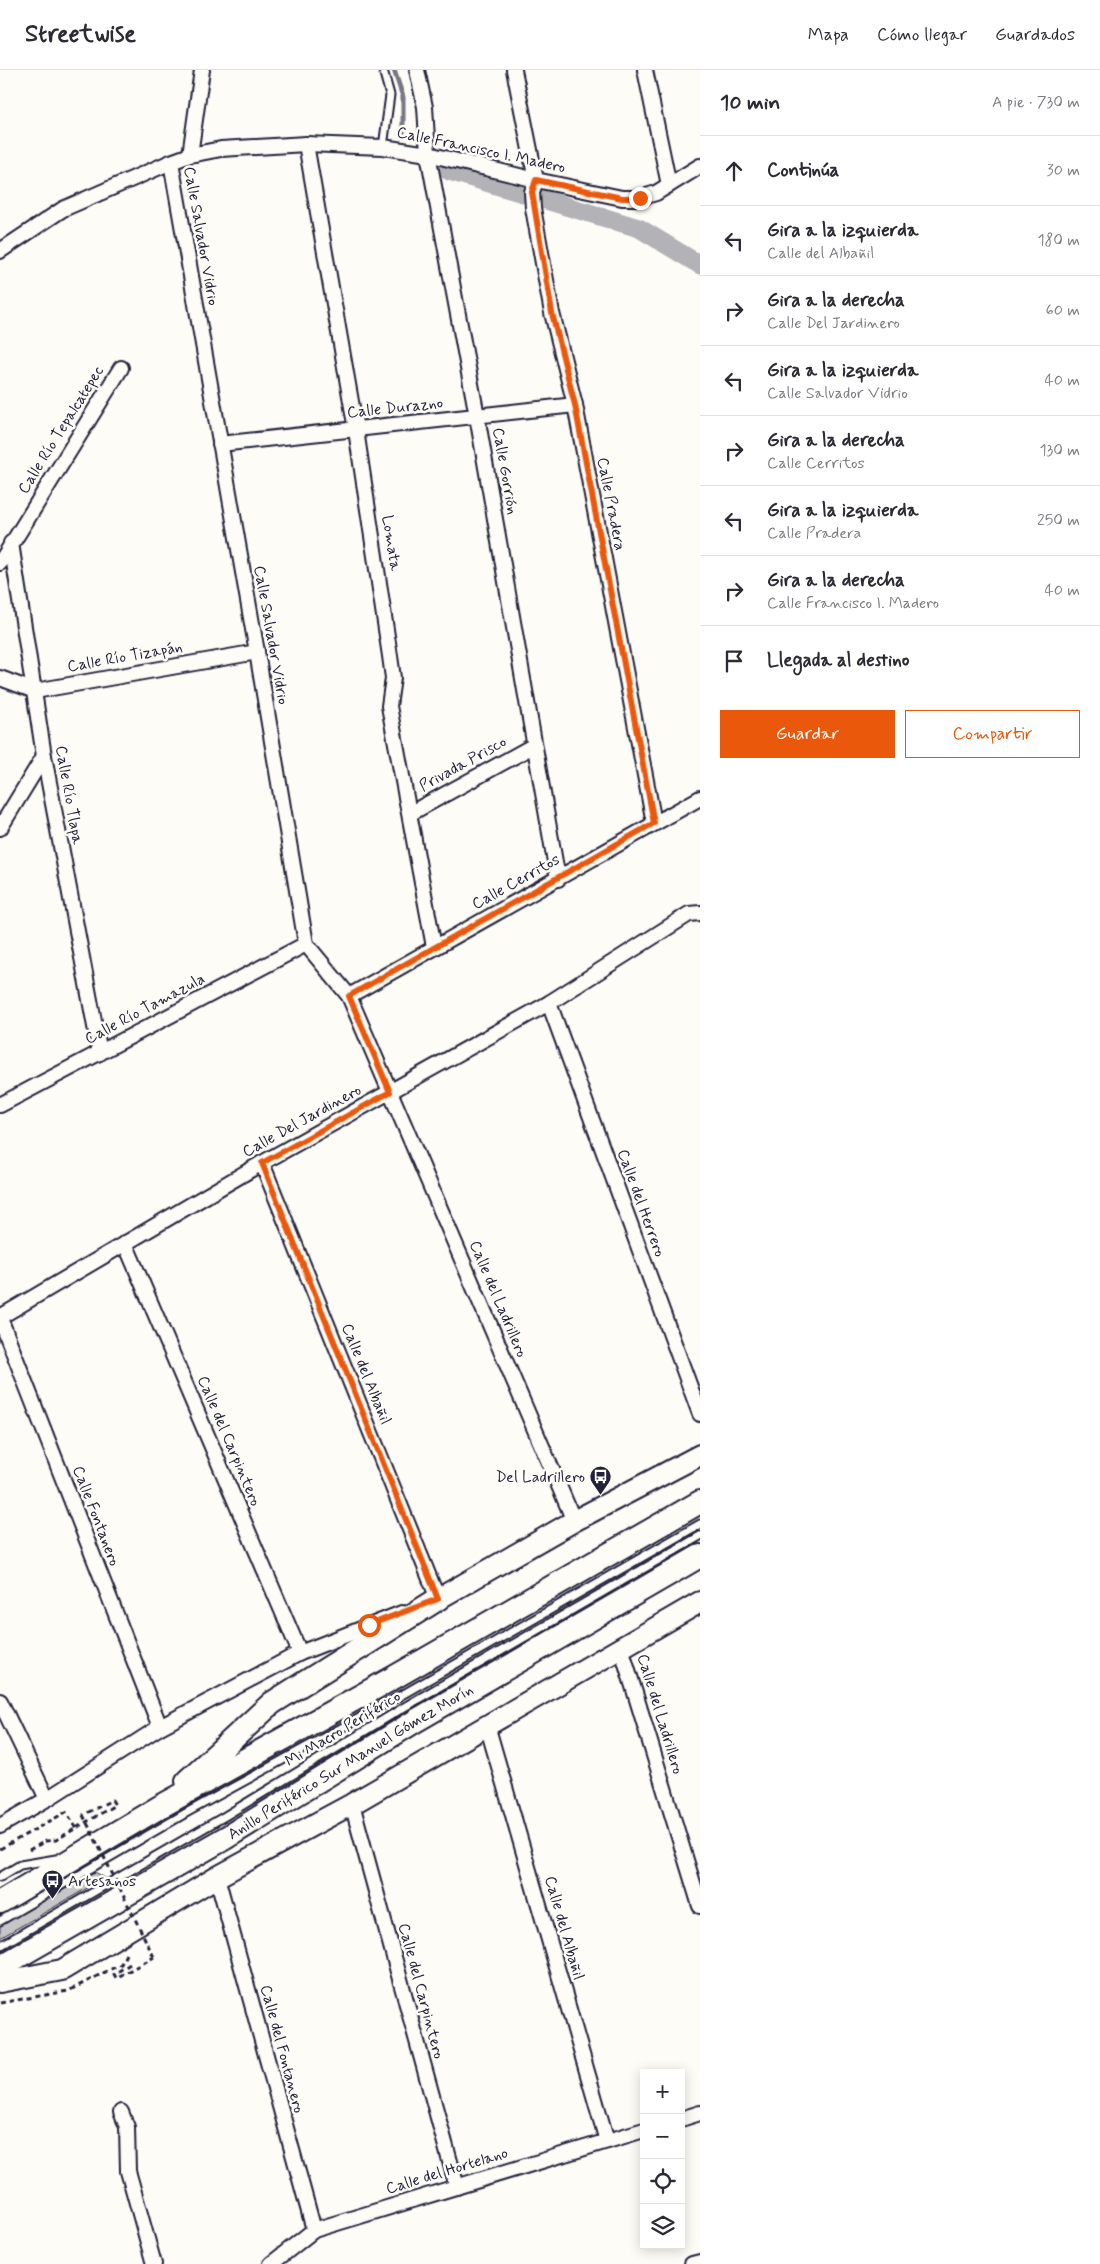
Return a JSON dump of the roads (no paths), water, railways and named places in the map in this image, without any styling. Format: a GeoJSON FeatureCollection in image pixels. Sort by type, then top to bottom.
{"type":"FeatureCollection","features":[{"type":"Feature","properties":{"kind":"highway"},"geometry":{"type":"LineString","coordinates":[[0,1902],[158,1808],[393,1678],[700,1502]]}},
{"type":"Feature","properties":{"kind":"highway","name":"Anillo Periférico Sur Manuel Gómez Morín"},"geometry":{"type":"LineString","coordinates":[[0,1967],[228,1837],[417,1720],[700,1556]]}},
{"type":"Feature","properties":{"kind":"highway"},"geometry":{"type":"LineString","coordinates":[[158,1808],[272,1703],[438,1599]]}},
{"type":"Feature","properties":{"kind":"main road"},"geometry":{"type":"LineString","coordinates":[[438,1599],[574,1521],[700,1456]]}},
{"type":"Feature","properties":{"kind":"main road"},"geometry":{"type":"LineString","coordinates":[[0,1982],[62,1970],[217,1877],[352,1804],[700,1602]]}},
{"type":"Feature","properties":{"kind":"street"},"geometry":{"type":"LineString","coordinates":[[190,155],[202,70]]}},
{"type":"Feature","properties":{"kind":"street","name":"Calle Gorrión"},"geometry":{"type":"LineString","coordinates":[[417,70],[425,107],[428,154],[477,416],[533,746],[558,879]]}},
{"type":"Feature","properties":{"kind":"street","name":"Calle Pradera"},"geometry":{"type":"LineString","coordinates":[[514,70],[534,186],[534,208],[552,313],[575,405],[654,823]]}},
{"type":"Feature","properties":{"kind":"street"},"geometry":{"type":"LineString","coordinates":[[645,70],[669,184]]}},
{"type":"Feature","properties":{"kind":"street","name":"Calle Francisco I. Madero"},"geometry":{"type":"LineString","coordinates":[[0,251],[63,209],[171,162],[190,155],[221,149],[306,144],[383,147],[428,154],[534,186],[622,198],[640,198],[656,193],[700,166]]}},
{"type":"Feature","properties":{"kind":"street","name":"Lomata"},"geometry":{"type":"LineString","coordinates":[[306,144],[356,430],[390,656],[393,678],[389,706],[411,813],[434,947]]}},
{"type":"Feature","properties":{"kind":"street","name":"Calle Salvador Vidrio"},"geometry":{"type":"LineString","coordinates":[[171,162],[306,944]]}},
{"type":"Feature","properties":{"kind":"street","name":"Calle Río Tepalcatepec"},"geometry":{"type":"LineString","coordinates":[[0,563],[121,368]]}},
{"type":"Feature","properties":{"kind":"street","name":"Calle Durazno"},"geometry":{"type":"LineString","coordinates":[[220,444],[575,405]]}},
{"type":"Feature","properties":{"kind":"street","name":"Calle Río Tlapa"},"geometry":{"type":"LineString","coordinates":[[11,543],[44,756],[100,1053]]}},
{"type":"Feature","properties":{"kind":"street","name":"Calle Río Tizapán"},"geometry":{"type":"LineString","coordinates":[[34,691],[257,652]]}},
{"type":"Feature","properties":{"kind":"street"},"geometry":{"type":"LineString","coordinates":[[0,678],[34,691]]}},
{"type":"Feature","properties":{"kind":"street","name":"Privada Prisco"},"geometry":{"type":"LineString","coordinates":[[411,813],[533,746]]}},
{"type":"Feature","properties":{"kind":"street"},"geometry":{"type":"LineString","coordinates":[[0,828],[44,756]]}},
{"type":"Feature","properties":{"kind":"street","name":"Calle Cerritos"},"geometry":{"type":"LineString","coordinates":[[349,996],[700,798]]}},
{"type":"Feature","properties":{"kind":"street","name":"Calle Del Jardinero"},"geometry":{"type":"LineString","coordinates":[[0,1317],[262,1163],[549,1003],[689,914],[700,913]]}},
{"type":"Feature","properties":{"kind":"street"},"geometry":{"type":"LineString","coordinates":[[306,944],[349,996],[390,1092]]}},
{"type":"Feature","properties":{"kind":"street","name":"Calle Río Tamazula"},"geometry":{"type":"LineString","coordinates":[[0,1105],[306,944]]}},
{"type":"Feature","properties":{"kind":"street","name":"Calle del Herrero"},"geometry":{"type":"LineString","coordinates":[[549,1003],[700,1414]]}},
{"type":"Feature","properties":{"kind":"street","name":"Calle del Ladrillero"},"geometry":{"type":"LineString","coordinates":[[390,1092],[574,1521]]}},
{"type":"Feature","properties":{"kind":"street","name":"Calle del Albañil"},"geometry":{"type":"LineString","coordinates":[[262,1163],[438,1599]]}},
{"type":"Feature","properties":{"kind":"street","name":"Calle del Carpintero"},"geometry":{"type":"LineString","coordinates":[[125,1243],[300,1653]]}},
{"type":"Feature","properties":{"kind":"street","name":"Calle Fontanero"},"geometry":{"type":"LineString","coordinates":[[0,1317],[160,1727]]}},
{"type":"Feature","properties":{"kind":"street"},"geometry":{"type":"LineString","coordinates":[[0,1826],[47,1800],[160,1727],[300,1653],[438,1599]]}},
{"type":"Feature","properties":{"kind":"street","name":"Calle del Ladrillero"},"geometry":{"type":"LineString","coordinates":[[621,1647],[700,1906]]}},
{"type":"Feature","properties":{"kind":"street"},"geometry":{"type":"LineString","coordinates":[[0,1701],[47,1800]]}},
{"type":"Feature","properties":{"kind":"street","name":"Calle del Albañil"},"geometry":{"type":"LineString","coordinates":[[487,1725],[607,2141]]}},
{"type":"Feature","properties":{"kind":"street","name":"Calle del Carpintero"},"geometry":{"type":"LineString","coordinates":[[352,1804],[457,2186]]}},
{"type":"Feature","properties":{"kind":"street","name":"Calle del Fontanero"},"geometry":{"type":"LineString","coordinates":[[217,1877],[314,2230]]}},
{"type":"Feature","properties":{"kind":"street"},"geometry":{"type":"LineString","coordinates":[[120,2112],[127,2127],[128,2171],[154,2264]]}},
{"type":"Feature","properties":{"kind":"street"},"geometry":{"type":"LineString","coordinates":[[685,2118],[700,2113]]}},
{"type":"Feature","properties":{"kind":"street","name":"Calle del Hortelano"},"geometry":{"type":"LineString","coordinates":[[271,2264],[314,2230],[640,2131]]}},
{"type":"Feature","properties":{"kind":"street"},"geometry":{"type":"LineString","coordinates":[[692,2264],[700,2262]]}},
{"type":"Feature","properties":{"kind":"lane"},"geometry":{"type":"LineString","coordinates":[[383,70],[390,95],[383,147]]}},
{"type":"Feature","properties":{"kind":"lane","name":"Mi Macro Periférico"},"geometry":{"type":"LineString","coordinates":[[0,1921],[186,1814],[407,1692],[700,1524]]}},
{"type":"Feature","properties":{"kind":"lane","name":"Mi Macro Periférico"},"geometry":{"type":"LineString","coordinates":[[0,1946],[225,1816],[406,1706],[700,1536]]}},
{"type":"Feature","properties":{"kind":"lane"},"geometry":{"type":"LineString","coordinates":[[0,1877],[20,1865],[81,1855]]}},
{"type":"Feature","properties":{"kind":"waterway"},"geometry":{"type":"LineString","coordinates":[[394,70],[403,97],[403,135]]}},
{"type":"Feature","properties":{"kind":"waterway"},"geometry":{"type":"LineString","coordinates":[[449,171],[639,228],[700,265]]}},
{"type":"Feature","properties":{"kind":"place","name":"Del Ladrillero"},"geometry":{"type":"Point","coordinates":[601,1496]}},
{"type":"Feature","properties":{"kind":"place","name":"Artesanos"},"geometry":{"type":"Point","coordinates":[52,1900]}}]}
